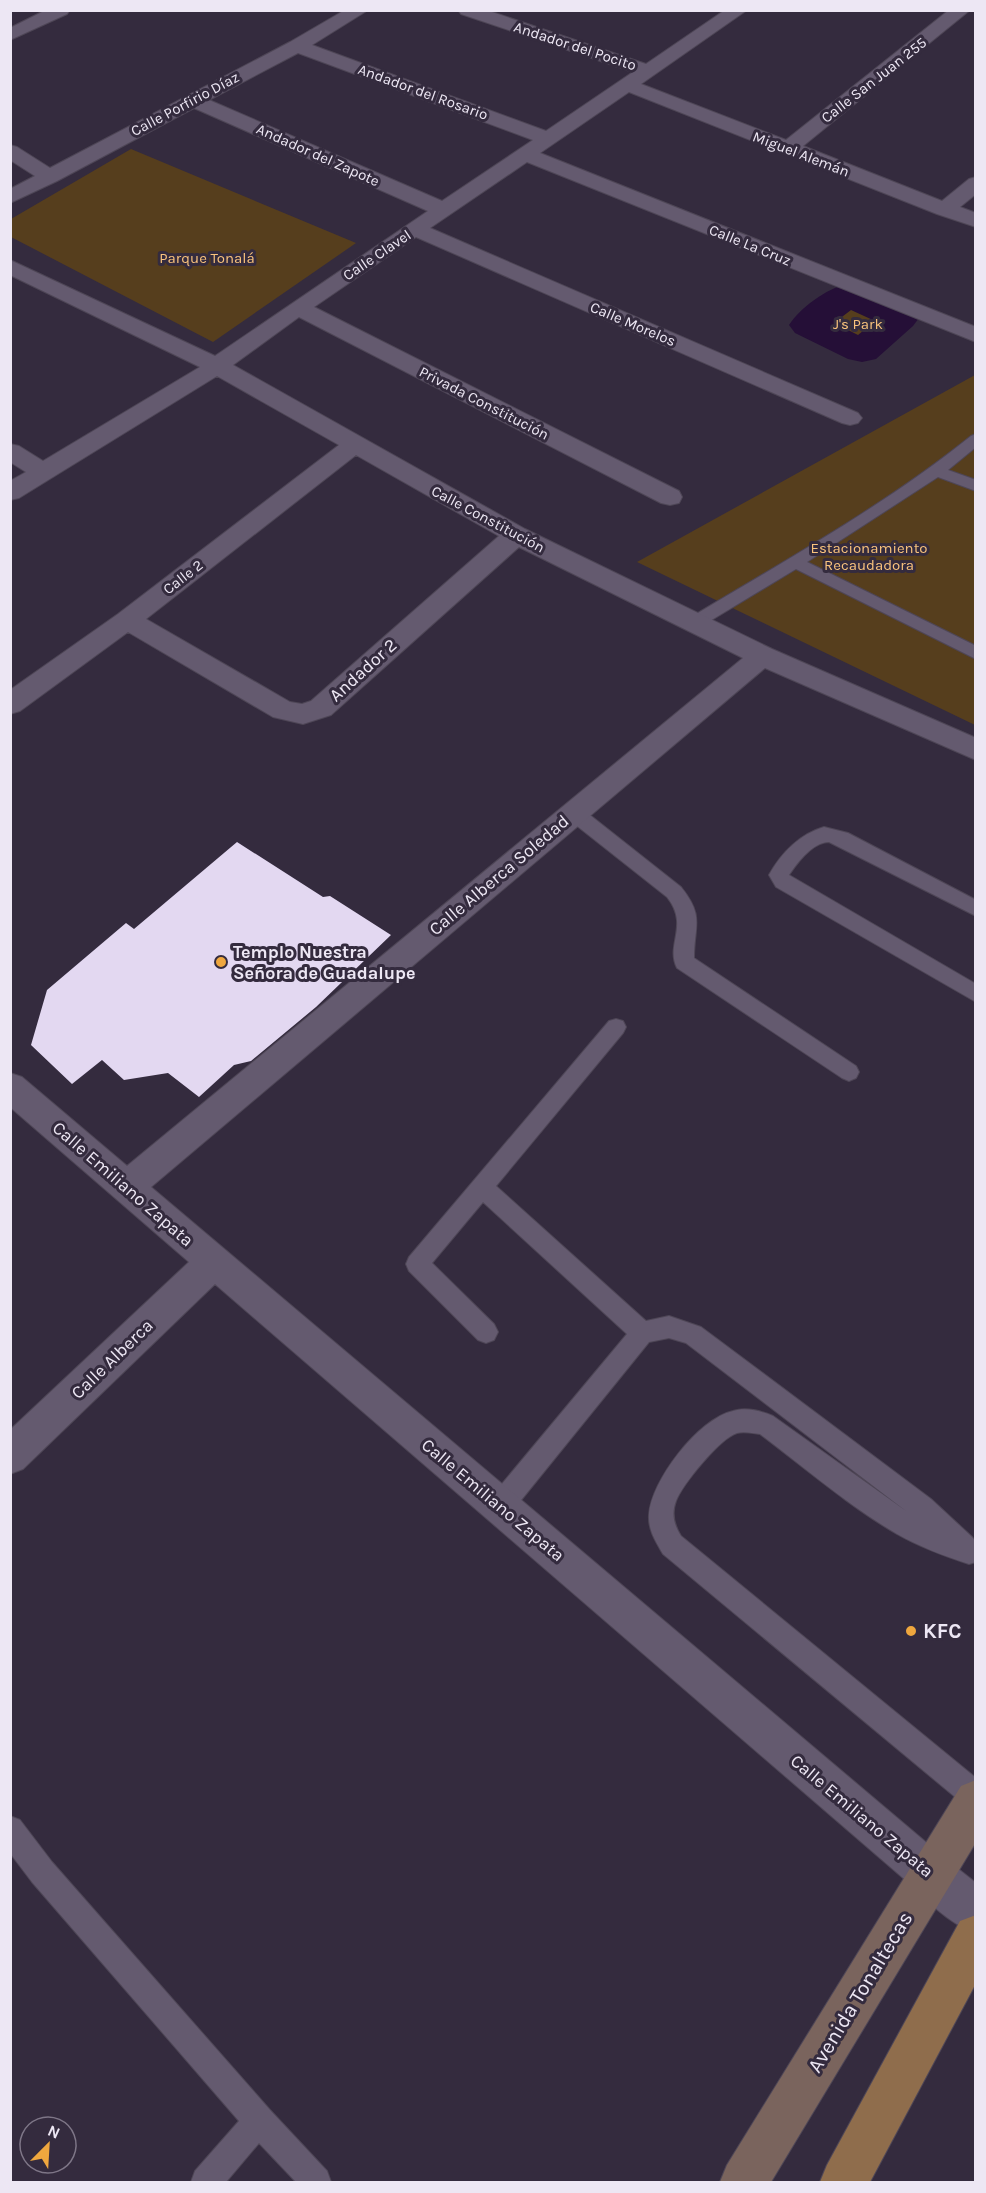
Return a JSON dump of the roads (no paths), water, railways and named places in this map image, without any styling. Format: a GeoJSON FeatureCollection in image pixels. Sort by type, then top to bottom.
{"type":"FeatureCollection","features":[{"type":"Feature","properties":{"kind":"main road","name":"Avenida Tonaltecas"},"geometry":{"type":"LineString","coordinates":[[744,2182],[975,1801]]}},
{"type":"Feature","properties":{"kind":"main road"},"geometry":{"type":"LineString","coordinates":[[844,2182],[975,1937]]}},
{"type":"Feature","properties":{"kind":"street"},"geometry":{"type":"LineString","coordinates":[[10,35],[62,10]]}},
{"type":"Feature","properties":{"kind":"street","name":"Calle Porfirio Díaz"},"geometry":{"type":"LineString","coordinates":[[10,197],[297,46],[359,10]]}},
{"type":"Feature","properties":{"kind":"street","name":"Andador del Pocito"},"geometry":{"type":"LineString","coordinates":[[467,10],[648,71]]}},
{"type":"Feature","properties":{"kind":"street","name":"Calle San Juan 255"},"geometry":{"type":"LineString","coordinates":[[787,149],[961,10]]}},
{"type":"Feature","properties":{"kind":"street","name":"Calle Clavel"},"geometry":{"type":"LineString","coordinates":[[10,492],[217,366],[298,308],[735,11]]}},
{"type":"Feature","properties":{"kind":"street","name":"Andador del Rosario"},"geometry":{"type":"LineString","coordinates":[[297,46],[548,139]]}},
{"type":"Feature","properties":{"kind":"street","name":"Miguel Alemán"},"geometry":{"type":"LineString","coordinates":[[627,85],[975,221]]}},
{"type":"Feature","properties":{"kind":"street","name":"Andador del Zapote"},"geometry":{"type":"LineString","coordinates":[[193,100],[444,210]]}},
{"type":"Feature","properties":{"kind":"street"},"geometry":{"type":"LineString","coordinates":[[10,151],[51,177]]}},
{"type":"Feature","properties":{"kind":"street","name":"Calle La Cruz"},"geometry":{"type":"LineString","coordinates":[[525,154],[975,335]]}},
{"type":"Feature","properties":{"kind":"street"},"geometry":{"type":"LineString","coordinates":[[944,210],[975,183]]}},
{"type":"Feature","properties":{"kind":"street","name":"Calle Morelos"},"geometry":{"type":"LineString","coordinates":[[415,229],[850,418]]}},
{"type":"Feature","properties":{"kind":"street","name":"Calle Constitución"},"geometry":{"type":"LineString","coordinates":[[10,266],[217,366],[516,535],[762,656],[975,750]]}},
{"type":"Feature","properties":{"kind":"street","name":"Privada Constitución"},"geometry":{"type":"LineString","coordinates":[[298,308],[670,497]]}},
{"type":"Feature","properties":{"kind":"street","name":"Calle 2"},"geometry":{"type":"LineString","coordinates":[[10,704],[127,620],[354,445]]}},
{"type":"Feature","properties":{"kind":"street"},"geometry":{"type":"LineString","coordinates":[[10,451],[45,472]]}},
{"type":"Feature","properties":{"kind":"street","name":"Andador 2"},"geometry":{"type":"LineString","coordinates":[[127,620],[283,710],[303,714],[321,708],[516,535]]}},
{"type":"Feature","properties":{"kind":"street","name":"Calle Alberca Soledad"},"geometry":{"type":"LineString","coordinates":[[126,1186],[762,656]]}},
{"type":"Feature","properties":{"kind":"street","name":"Calle Emiliano Zapata"},"geometry":{"type":"LineString","coordinates":[[10,1087],[975,1912]]}},
{"type":"Feature","properties":{"kind":"street","name":"Calle Alberca"},"geometry":{"type":"LineString","coordinates":[[10,1456],[214,1262]]}},
{"type":"Feature","properties":{"kind":"lane"},"geometry":{"type":"LineString","coordinates":[[694,623],[795,562],[937,471],[975,439]]}},
{"type":"Feature","properties":{"kind":"lane"},"geometry":{"type":"LineString","coordinates":[[937,471],[975,486]]}},
{"type":"Feature","properties":{"kind":"lane"},"geometry":{"type":"LineString","coordinates":[[795,562],[975,653]]}},
{"type":"Feature","properties":{"kind":"lane"},"geometry":{"type":"LineString","coordinates":[[574,813],[674,892],[686,905],[689,918],[683,946],[684,962],[849,1072]]}},
{"type":"Feature","properties":{"kind":"lane"},"geometry":{"type":"LineString","coordinates":[[975,909],[841,838],[828,834],[818,836],[782,866],[779,875],[783,882],[975,994]]}},
{"type":"Feature","properties":{"kind":"lane"},"geometry":{"type":"LineString","coordinates":[[486,1332],[417,1264],[616,1027]]}},
{"type":"Feature","properties":{"kind":"lane"},"geometry":{"type":"LineString","coordinates":[[482,1187],[642,1333]]}},
{"type":"Feature","properties":{"kind":"lane"},"geometry":{"type":"LineString","coordinates":[[500,1506],[642,1333],[669,1327],[693,1335],[922,1508],[972,1554]]}},
{"type":"Feature","properties":{"kind":"lane"},"geometry":{"type":"LineString","coordinates":[[972,1554],[907,1526],[874,1505],[765,1424],[750,1421],[733,1422],[708,1437],[670,1487],[663,1502],[661,1518],[664,1533],[672,1545],[975,1796]]}},
{"type":"Feature","properties":{"kind":"lane"},"geometry":{"type":"LineString","coordinates":[[10,1830],[42,1872],[259,2121],[316,2182]]}},
{"type":"Feature","properties":{"kind":"lane"},"geometry":{"type":"LineString","coordinates":[[206,2182],[259,2121]]}},
{"type":"Feature","properties":{"kind":"waterway"},"geometry":{"type":"LineString","coordinates":[[847,295],[900,318],[862,351],[808,325],[847,295]]}},
{"type":"Feature","properties":{"kind":"place","name":"Templo Nuestra Señora de Guadalupe"},"geometry":{"type":"Point","coordinates":[221,962]}},
{"type":"Feature","properties":{"kind":"place","name":"KFC"},"geometry":{"type":"Point","coordinates":[911,1631]}},
{"type":"Feature","properties":{"kind":"park label","name":"Parque Tonalá"},"geometry":{"type":"Point","coordinates":[207,258]}},
{"type":"Feature","properties":{"kind":"park label","name":"J's Park"},"geometry":{"type":"Point","coordinates":[858,324]}},
{"type":"Feature","properties":{"kind":"park label","name":"Estacionamiento Recaudadora"},"geometry":{"type":"Point","coordinates":[869,556]}}]}
